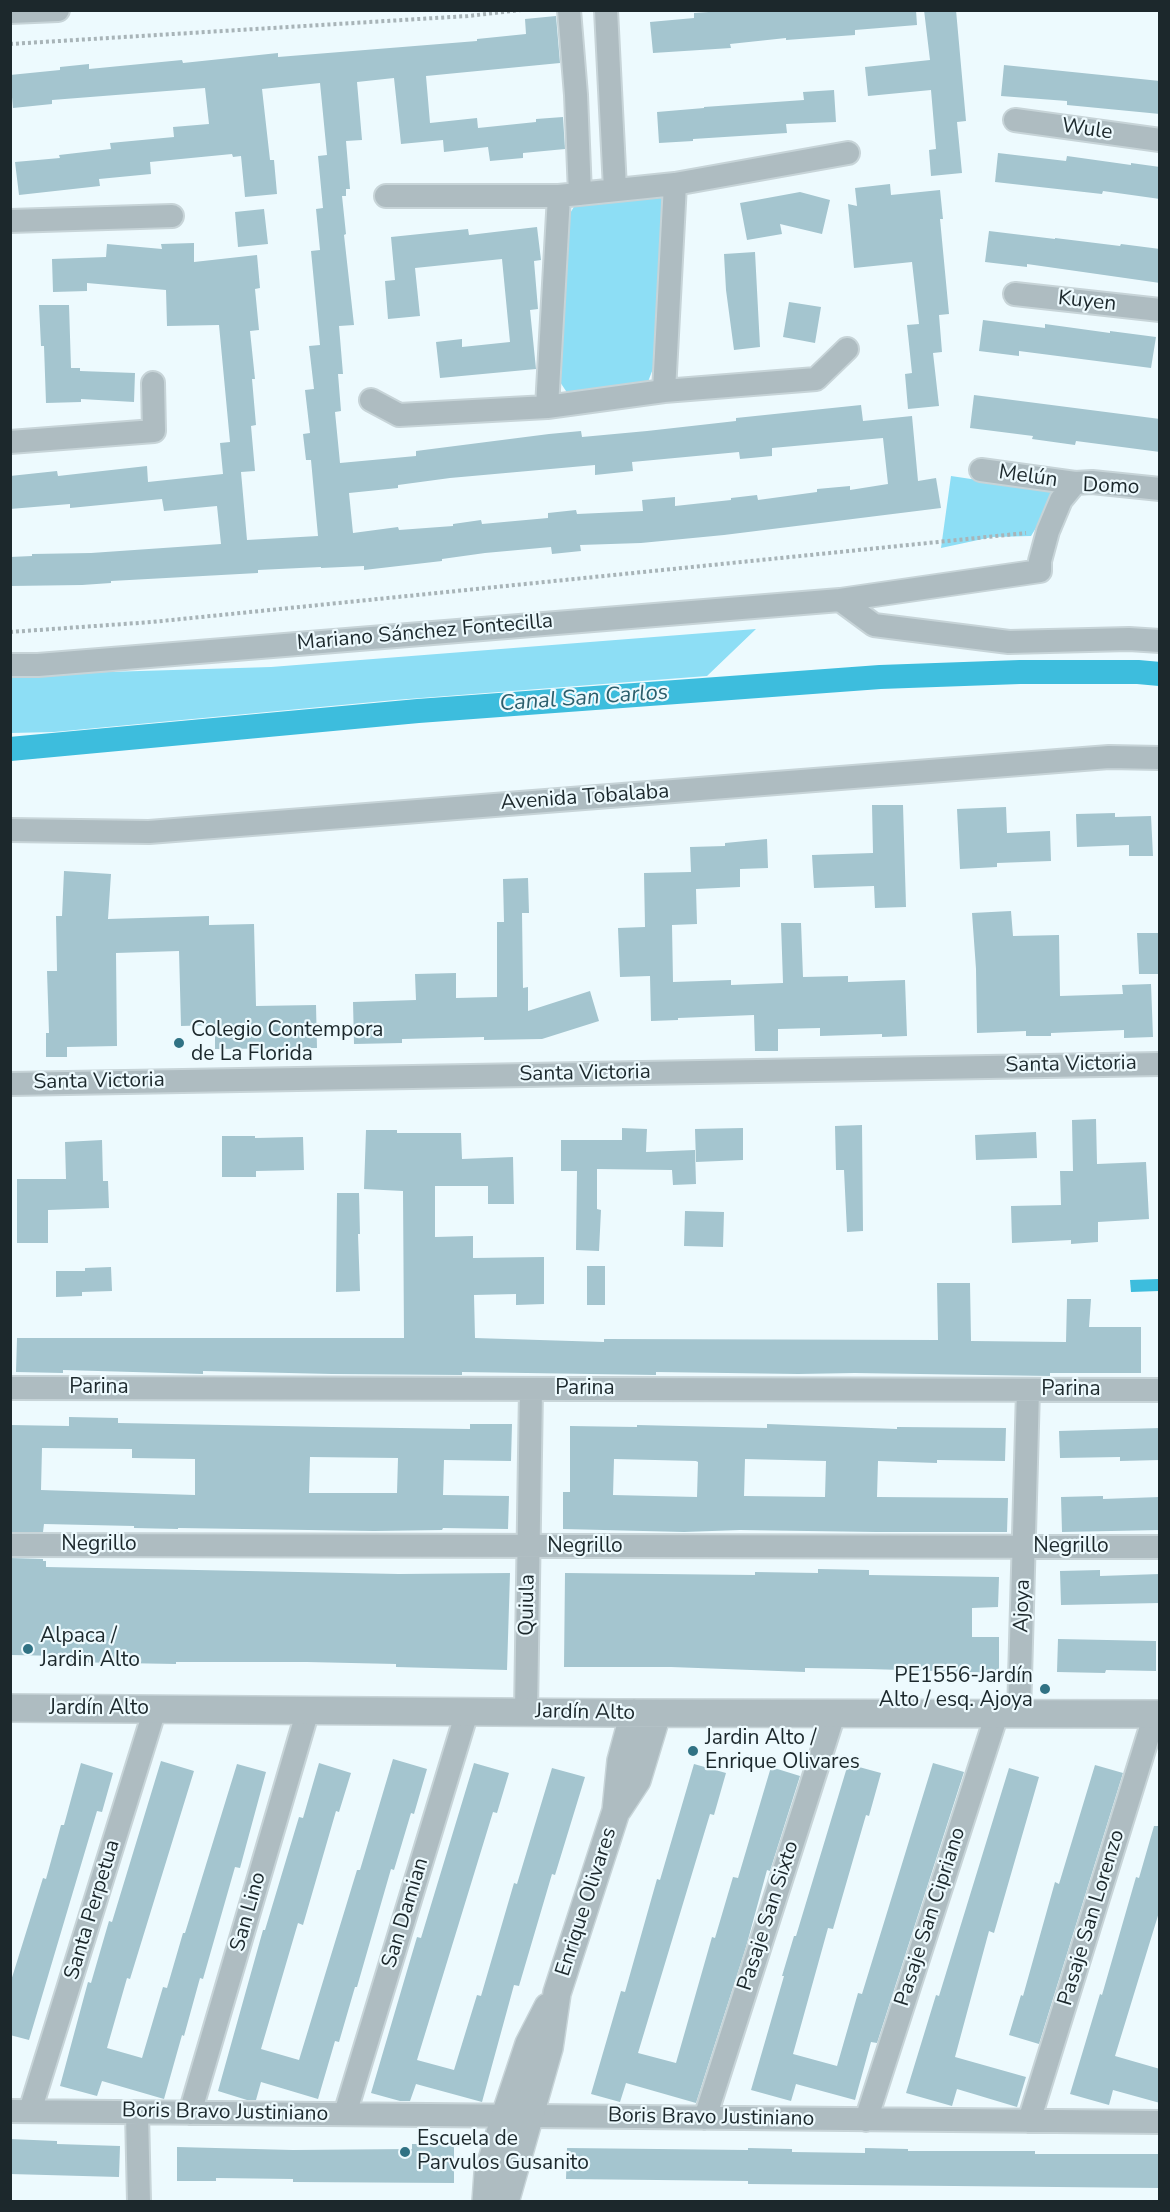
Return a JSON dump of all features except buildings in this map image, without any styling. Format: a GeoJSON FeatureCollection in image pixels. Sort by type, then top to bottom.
{"type":"FeatureCollection","features":[{"type":"Feature","properties":{"kind":"street"},"geometry":{"type":"LineString","coordinates":[[10,12],[58,10]]}},
{"type":"Feature","properties":{"kind":"street"},"geometry":{"type":"LineString","coordinates":[[547,407],[569,195],[576,95],[569,10]]}},
{"type":"Feature","properties":{"kind":"street"},"geometry":{"type":"LineString","coordinates":[[606,10],[615,189]]}},
{"type":"Feature","properties":{"kind":"street","name":"Wule"},"geometry":{"type":"LineString","coordinates":[[1015,120],[1160,140]]}},
{"type":"Feature","properties":{"kind":"street"},"geometry":{"type":"LineString","coordinates":[[386,196],[569,195],[675,184],[848,153]]}},
{"type":"Feature","properties":{"kind":"street"},"geometry":{"type":"LineString","coordinates":[[664,391],[675,184]]}},
{"type":"Feature","properties":{"kind":"street"},"geometry":{"type":"LineString","coordinates":[[10,221],[172,216]]}},
{"type":"Feature","properties":{"kind":"street","name":"Kuyen"},"geometry":{"type":"LineString","coordinates":[[1015,294],[1160,310]]}},
{"type":"Feature","properties":{"kind":"street"},"geometry":{"type":"LineString","coordinates":[[371,400],[399,415],[547,407],[664,391],[816,379],[847,349]]}},
{"type":"Feature","properties":{"kind":"street"},"geometry":{"type":"LineString","coordinates":[[10,442],[153,431],[153,383]]}},
{"type":"Feature","properties":{"kind":"street","name":"Melún"},"geometry":{"type":"LineString","coordinates":[[981,470],[1075,483]]}},
{"type":"Feature","properties":{"kind":"street","name":"Domo"},"geometry":{"type":"LineString","coordinates":[[1040,561],[1048,531],[1061,500],[1075,483],[1092,482],[1160,489]]}},
{"type":"Feature","properties":{"kind":"street","name":"Mariano Sánchez Fontecilla"},"geometry":{"type":"LineString","coordinates":[[10,665],[38,665],[840,600],[1040,572],[1040,561]]}},
{"type":"Feature","properties":{"kind":"street"},"geometry":{"type":"LineString","coordinates":[[840,600],[874,625],[1009,642],[1129,639],[1160,642]]}},
{"type":"Feature","properties":{"kind":"street","name":"Avenida Tobalaba"},"geometry":{"type":"LineString","coordinates":[[10,830],[149,832],[1109,757],[1160,758]]}},
{"type":"Feature","properties":{"kind":"street","name":"Santa Victoria"},"geometry":{"type":"LineString","coordinates":[[10,1084],[1160,1064]]}},
{"type":"Feature","properties":{"kind":"street","name":"Parina"},"geometry":{"type":"LineString","coordinates":[[10,1388],[1160,1390]]}},
{"type":"Feature","properties":{"kind":"street","name":"Quiula"},"geometry":{"type":"LineString","coordinates":[[526,1712],[531,1389]]}},
{"type":"Feature","properties":{"kind":"street","name":"Ajoya"},"geometry":{"type":"LineString","coordinates":[[1008,1714],[1026,1547],[1028,1390]]}},
{"type":"Feature","properties":{"kind":"street","name":"Negrillo"},"geometry":{"type":"LineString","coordinates":[[10,1545],[1160,1547]]}},
{"type":"Feature","properties":{"kind":"street","name":"Jardín Alto"},"geometry":{"type":"LineString","coordinates":[[10,1708],[646,1714],[1157,1714]]}},
{"type":"Feature","properties":{"kind":"street","name":"Santa Perpetua"},"geometry":{"type":"LineString","coordinates":[[20,2111],[155,1709]]}},
{"type":"Feature","properties":{"kind":"street","name":"San Lino"},"geometry":{"type":"LineString","coordinates":[[190,2113],[308,1710]]}},
{"type":"Feature","properties":{"kind":"street","name":"San Damian"},"geometry":{"type":"LineString","coordinates":[[345,2114],[467,1712]]}},
{"type":"Feature","properties":{"kind":"street","name":"Enrique Olivares"},"geometry":{"type":"LineString","coordinates":[[486,2202],[488,2174],[549,2048],[557,1993],[616,1811],[637,1780],[646,1714]]}},
{"type":"Feature","properties":{"kind":"street","name":"Pasaje San Sixto"},"geometry":{"type":"LineString","coordinates":[[705,2118],[834,1714]]}},
{"type":"Feature","properties":{"kind":"street","name":"Pasaje San Cipriano"},"geometry":{"type":"LineString","coordinates":[[866,2120],[1008,1714]]}},
{"type":"Feature","properties":{"kind":"street","name":"Pasaje San Lorenzo"},"geometry":{"type":"LineString","coordinates":[[1029,2121],[1157,1714]]}},
{"type":"Feature","properties":{"kind":"street","name":"Boris Bravo Justiniano"},"geometry":{"type":"LineString","coordinates":[[20,2111],[1160,2122]]}},
{"type":"Feature","properties":{"kind":"street"},"geometry":{"type":"LineString","coordinates":[[137,2113],[139,2202]]}},
{"type":"Feature","properties":{"kind":"street","name":"Enrique Olivares"},"geometry":{"type":"LineString","coordinates":[[505,2202],[516,2116]]}},
{"type":"Feature","properties":{"kind":"path"},"geometry":{"type":"LineString","coordinates":[[10,44],[468,16],[521,10]]}},
{"type":"Feature","properties":{"kind":"path"},"geometry":{"type":"LineString","coordinates":[[10,632],[152,622],[1048,531]]}},
{"type":"Feature","properties":{"kind":"shaded area"},"geometry":{"type":"Polygon","coordinates":[[[651,191],[670,207],[654,340],[654,366],[646,387],[568,394],[558,379],[566,231],[569,215],[575,205],[651,191]]]}},
{"type":"Feature","properties":{"kind":"shaded area"},"geometry":{"type":"Polygon","coordinates":[[[951,476],[1058,492],[1031,536],[992,537],[941,548],[951,476]]]}},
{"type":"Feature","properties":{"kind":"shaded area"},"geometry":{"type":"Polygon","coordinates":[[[756,629],[707,676],[395,700],[54,732],[11,733],[10,675],[271,667],[756,629]]]}},
{"type":"Feature","properties":{"kind":"shaded area"},"geometry":{"type":"Polygon","coordinates":[[[1159,1279],[1159,1291],[1131,1292],[1130,1280],[1159,1279]]]}},
{"type":"Feature","properties":{"kind":"waterway","name":"Canal San Carlos"},"geometry":{"type":"LineString","coordinates":[[10,749],[418,711],[880,677],[1020,672],[1160,674]]}},
{"type":"Feature","properties":{"kind":"place","name":"Colegio Contempora de La Florida"},"geometry":{"type":"Point","coordinates":[179,1043]}},
{"type":"Feature","properties":{"kind":"place","name":"Alpaca / Jardin Alto"},"geometry":{"type":"Point","coordinates":[28,1649]}},
{"type":"Feature","properties":{"kind":"place","name":"PE1556-Jardín Alto / esq. Ajoya"},"geometry":{"type":"Point","coordinates":[1045,1689]}},
{"type":"Feature","properties":{"kind":"place","name":"Jardin Alto / Enrique Olivares"},"geometry":{"type":"Point","coordinates":[693,1751]}},
{"type":"Feature","properties":{"kind":"place","name":"Escuela de Parvulos Gusanito"},"geometry":{"type":"Point","coordinates":[405,2152]}}]}
